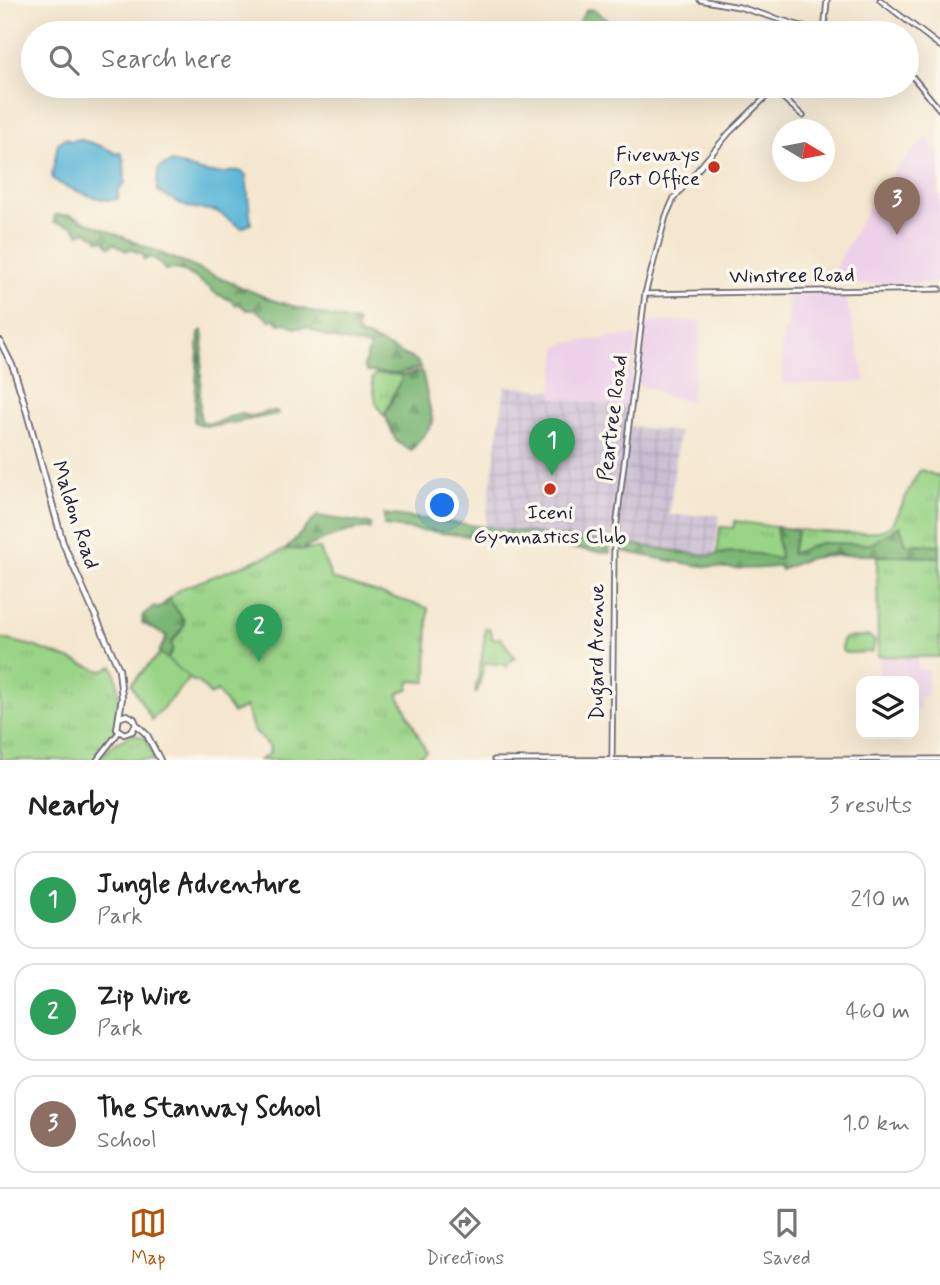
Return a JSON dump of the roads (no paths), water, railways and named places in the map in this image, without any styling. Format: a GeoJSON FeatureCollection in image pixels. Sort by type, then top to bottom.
{"type":"FeatureCollection","features":[{"type":"Feature","properties":{"kind":"main road","name":"Maldon Road"},"geometry":{"type":"LineString","coordinates":[[0,341],[13,367],[24,402],[63,543],[119,669],[127,715]]}},
{"type":"Feature","properties":{"kind":"main road","name":"Maldon Road"},"geometry":{"type":"LineString","coordinates":[[120,717],[122,698]]}},
{"type":"Feature","properties":{"kind":"main road"},"geometry":{"type":"LineString","coordinates":[[149,739],[132,732],[122,733],[116,725],[120,717],[127,715],[134,719],[149,739],[160,760]]}},
{"type":"Feature","properties":{"kind":"main road"},"geometry":{"type":"LineString","coordinates":[[132,732],[136,724]]}},
{"type":"Feature","properties":{"kind":"street"},"geometry":{"type":"LineString","coordinates":[[700,0],[754,11],[781,21]]}},
{"type":"Feature","properties":{"kind":"street"},"geometry":{"type":"LineString","coordinates":[[825,21],[827,0]]}},
{"type":"Feature","properties":{"kind":"street"},"geometry":{"type":"LineString","coordinates":[[880,0],[907,21]]}},
{"type":"Feature","properties":{"kind":"street"},"geometry":{"type":"LineString","coordinates":[[919,30],[940,46]]}},
{"type":"Feature","properties":{"kind":"street"},"geometry":{"type":"LineString","coordinates":[[919,85],[940,110]]}},
{"type":"Feature","properties":{"kind":"street","name":"Peartree Road"},"geometry":{"type":"LineString","coordinates":[[614,545],[645,294],[666,216],[674,198],[729,133],[766,98]]}},
{"type":"Feature","properties":{"kind":"street"},"geometry":{"type":"LineString","coordinates":[[786,98],[803,116]]}},
{"type":"Feature","properties":{"kind":"street","name":"Winstree Road"},"geometry":{"type":"LineString","coordinates":[[645,294],[940,289]]}},
{"type":"Feature","properties":{"kind":"street","name":"Dugard Avenue"},"geometry":{"type":"LineString","coordinates":[[612,759],[614,545]]}},
{"type":"Feature","properties":{"kind":"street"},"geometry":{"type":"LineString","coordinates":[[97,760],[122,733]]}},
{"type":"Feature","properties":{"kind":"street"},"geometry":{"type":"LineString","coordinates":[[495,760],[940,760]]}},
{"type":"Feature","properties":{"kind":"water"},"geometry":{"type":"Polygon","coordinates":[[[66,138],[98,145],[116,154],[120,152],[124,160],[125,183],[118,191],[118,199],[86,194],[53,179],[58,143],[66,138]]]}},
{"type":"Feature","properties":{"kind":"water"},"geometry":{"type":"Polygon","coordinates":[[[173,162],[205,172],[238,171],[246,175],[251,224],[242,228],[216,211],[187,207],[160,193],[157,189],[158,170],[161,166],[173,162]]]}},
{"type":"Feature","properties":{"kind":"place","name":"Fiveways Post Office"},"geometry":{"type":"Point","coordinates":[714,167]}},
{"type":"Feature","properties":{"kind":"place","name":"The Stanway School"},"geometry":{"type":"Point","coordinates":[897,235]}},
{"type":"Feature","properties":{"kind":"place","name":"Jungle Adventure"},"geometry":{"type":"Point","coordinates":[552,476]}},
{"type":"Feature","properties":{"kind":"place","name":"Iceni Gymnastics Club"},"geometry":{"type":"Point","coordinates":[550,489]}},
{"type":"Feature","properties":{"kind":"place","name":"Zip Wire"},"geometry":{"type":"Point","coordinates":[259,662]}}]}
